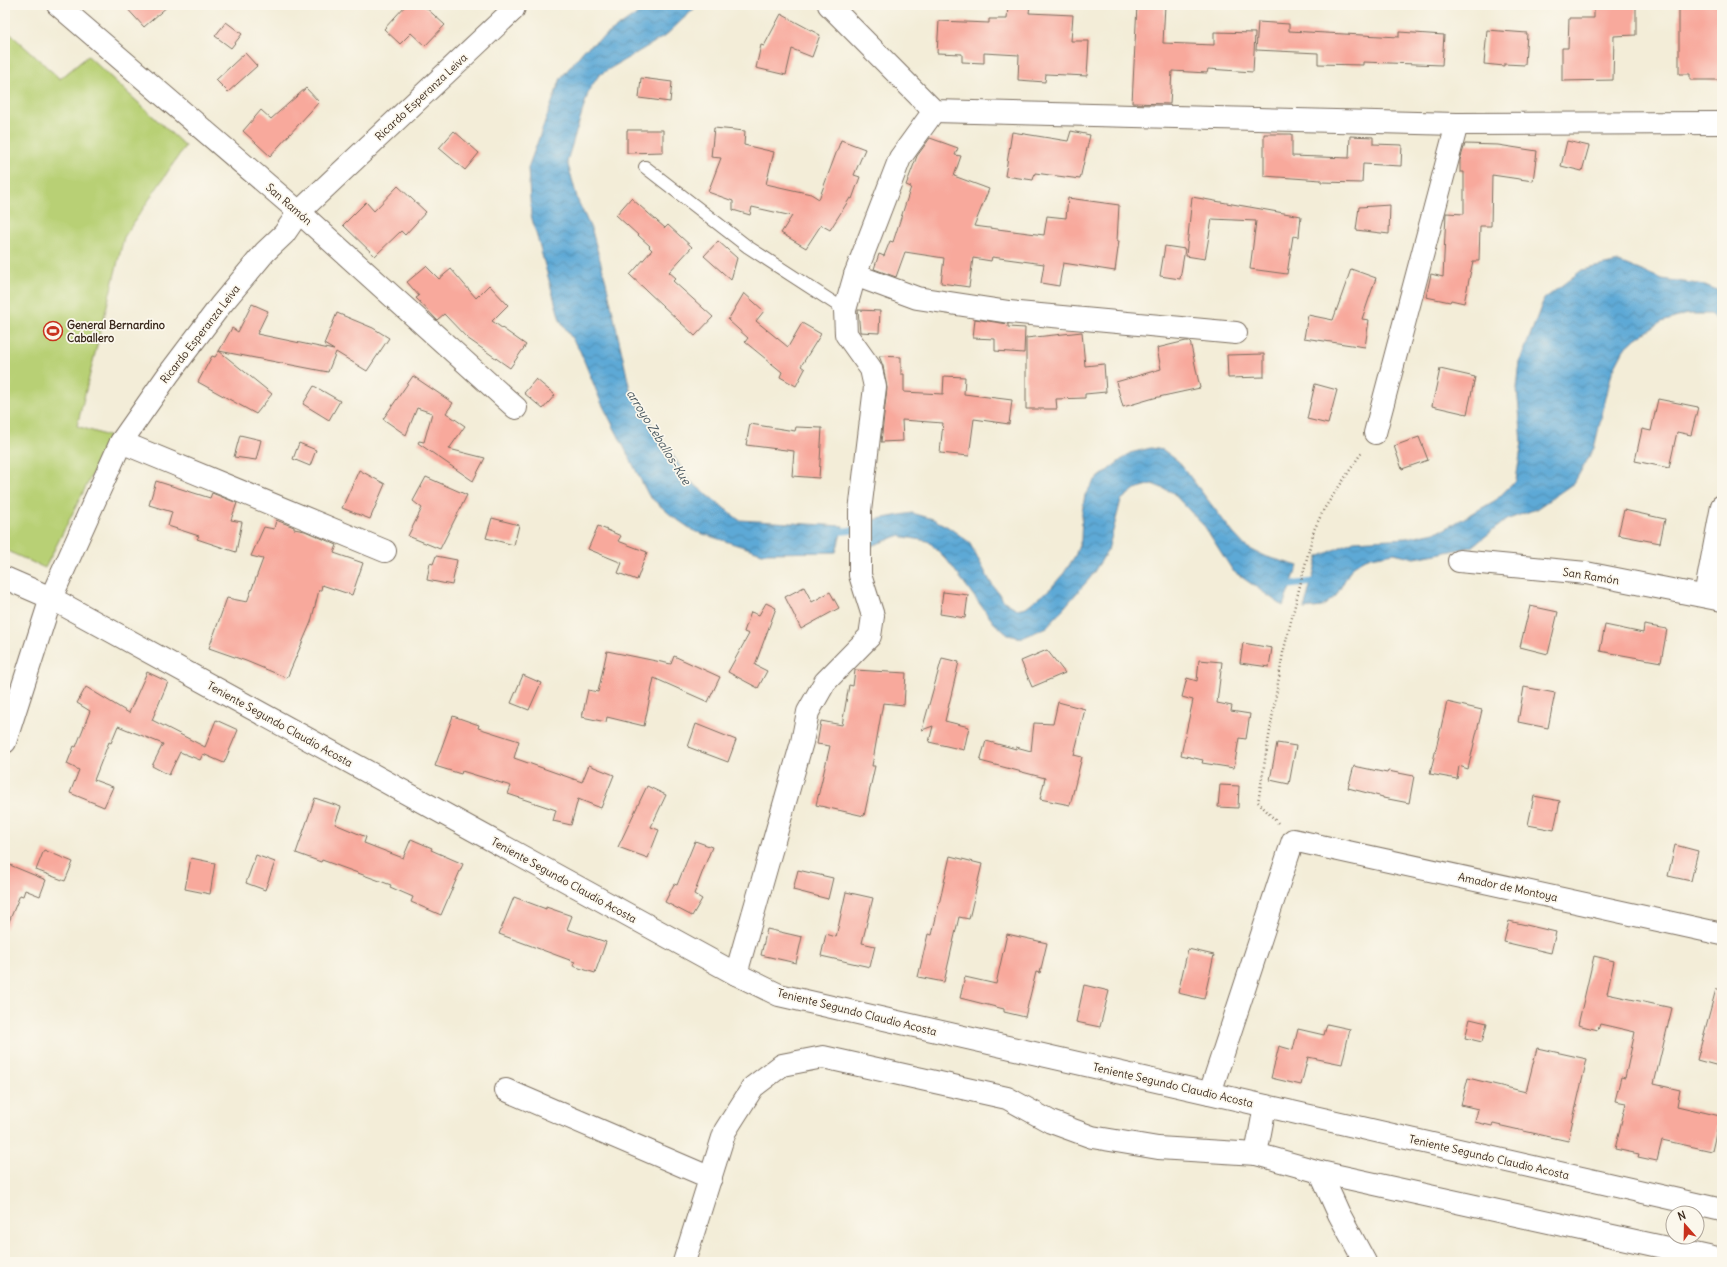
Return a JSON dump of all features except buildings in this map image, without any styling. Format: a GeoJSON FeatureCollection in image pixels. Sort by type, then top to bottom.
{"type":"FeatureCollection","features":[{"type":"Feature","properties":{"kind":"street","name":"San Ramón"},"geometry":{"type":"LineString","coordinates":[[58,5],[299,212],[516,408]]}},
{"type":"Feature","properties":{"kind":"street","name":"Ricardo Esperanza Leiva"},"geometry":{"type":"LineString","coordinates":[[5,742],[51,598],[121,442],[168,375],[220,306],[265,252],[284,234],[299,212],[513,10],[515,5]]}},
{"type":"Feature","properties":{"kind":"street"},"geometry":{"type":"LineString","coordinates":[[829,5],[934,111],[1457,124],[1722,123]]}},
{"type":"Feature","properties":{"kind":"street"},"geometry":{"type":"LineString","coordinates":[[736,974],[802,742],[808,712],[825,682],[870,636],[873,616],[860,575],[860,511],[875,387],[870,369],[846,334],[845,310],[855,275],[900,158],[934,111]]}},
{"type":"Feature","properties":{"kind":"street"},"geometry":{"type":"LineString","coordinates":[[1375,433],[1457,124]]}},
{"type":"Feature","properties":{"kind":"street"},"geometry":{"type":"LineString","coordinates":[[855,275],[924,300],[1009,312],[1236,333]]}},
{"type":"Feature","properties":{"kind":"street"},"geometry":{"type":"LineString","coordinates":[[121,442],[385,551]]}},
{"type":"Feature","properties":{"kind":"street"},"geometry":{"type":"LineString","coordinates":[[1714,598],[1722,506]]}},
{"type":"Feature","properties":{"kind":"street","name":"San Ramón"},"geometry":{"type":"LineString","coordinates":[[1458,562],[1586,573],[1714,598]]}},
{"type":"Feature","properties":{"kind":"street","name":"Teniente Segundo Claudio Acosta"},"geometry":{"type":"LineString","coordinates":[[5,578],[51,598],[736,974],[779,995],[1722,1210]]}},
{"type":"Feature","properties":{"kind":"street"},"geometry":{"type":"LineString","coordinates":[[1210,1094],[1293,840]]}},
{"type":"Feature","properties":{"kind":"street","name":"Amador de Montoya"},"geometry":{"type":"LineString","coordinates":[[1293,840],[1722,934]]}},
{"type":"Feature","properties":{"kind":"street"},"geometry":{"type":"LineString","coordinates":[[684,1262],[725,1131],[752,1087],[782,1065],[823,1057],[1007,1098],[1051,1122],[1092,1137],[1158,1148],[1256,1154],[1320,1172],[1722,1260]]}},
{"type":"Feature","properties":{"kind":"street"},"geometry":{"type":"LineString","coordinates":[[506,1090],[710,1178]]}},
{"type":"Feature","properties":{"kind":"street"},"geometry":{"type":"LineString","coordinates":[[1256,1154],[1266,1106]]}},
{"type":"Feature","properties":{"kind":"street"},"geometry":{"type":"LineString","coordinates":[[1320,1172],[1339,1214],[1365,1262]]}},
{"type":"Feature","properties":{"kind":"lane"},"geometry":{"type":"LineString","coordinates":[[645,167],[748,247],[845,310]]}},
{"type":"Feature","properties":{"kind":"path"},"geometry":{"type":"LineString","coordinates":[[1293,840],[1258,802],[1283,653],[1314,530],[1324,509],[1375,433]]}},
{"type":"Feature","properties":{"kind":"green space","name":"General Bernardino Caballero"},"geometry":{"type":"Polygon","coordinates":[[[5,29],[60,79],[88,56],[185,146],[124,237],[77,426],[111,437],[45,568],[5,550],[5,29]]]}},
{"type":"Feature","properties":{"kind":"water"},"geometry":{"type":"Polygon","coordinates":[[[645,5],[698,5],[665,36],[599,75],[589,90],[567,161],[578,201],[592,231],[606,282],[631,394],[690,481],[739,520],[843,526],[836,552],[762,553],[694,531],[672,516],[649,496],[601,402],[580,351],[560,320],[531,215],[528,168],[561,78],[584,50],[637,14],[645,5]]]}},
{"type":"Feature","properties":{"kind":"water"},"geometry":{"type":"Polygon","coordinates":[[[1619,262],[1662,279],[1705,285],[1722,292],[1722,326],[1710,314],[1687,314],[1662,322],[1634,340],[1624,349],[1612,372],[1594,448],[1574,483],[1536,509],[1506,520],[1472,547],[1415,558],[1394,553],[1371,557],[1361,561],[1352,567],[1336,596],[1322,607],[1304,609],[1318,557],[1354,541],[1407,538],[1443,530],[1496,500],[1516,480],[1522,442],[1517,388],[1520,362],[1544,299],[1582,270],[1619,262]]]}},
{"type":"Feature","properties":{"kind":"water"},"geometry":{"type":"Polygon","coordinates":[[[1151,448],[1163,450],[1178,461],[1233,533],[1246,547],[1264,556],[1298,566],[1283,606],[1233,571],[1205,527],[1172,492],[1152,484],[1135,489],[1121,500],[1108,550],[1090,578],[1047,627],[1022,638],[1008,635],[994,623],[947,560],[928,541],[898,536],[871,546],[872,520],[912,513],[933,519],[948,527],[969,542],[991,583],[1004,601],[1017,609],[1026,607],[1050,589],[1064,573],[1075,556],[1081,540],[1082,512],[1085,495],[1094,481],[1130,453],[1151,448]]]}},
{"type":"Feature","properties":{"kind":"waterway","name":"arroyo Zeballos-Kue"},"geometry":{"type":"LineString","coordinates":[[832,532],[881,528]]}},
{"type":"Feature","properties":{"kind":"waterway","name":"arroyo Zeballos-Kue"},"geometry":{"type":"LineString","coordinates":[[1283,586],[1320,581]]}},
{"type":"Feature","properties":{"kind":"place","name":"General Bernardino Caballero"},"geometry":{"type":"Point","coordinates":[53,331]}}]}
